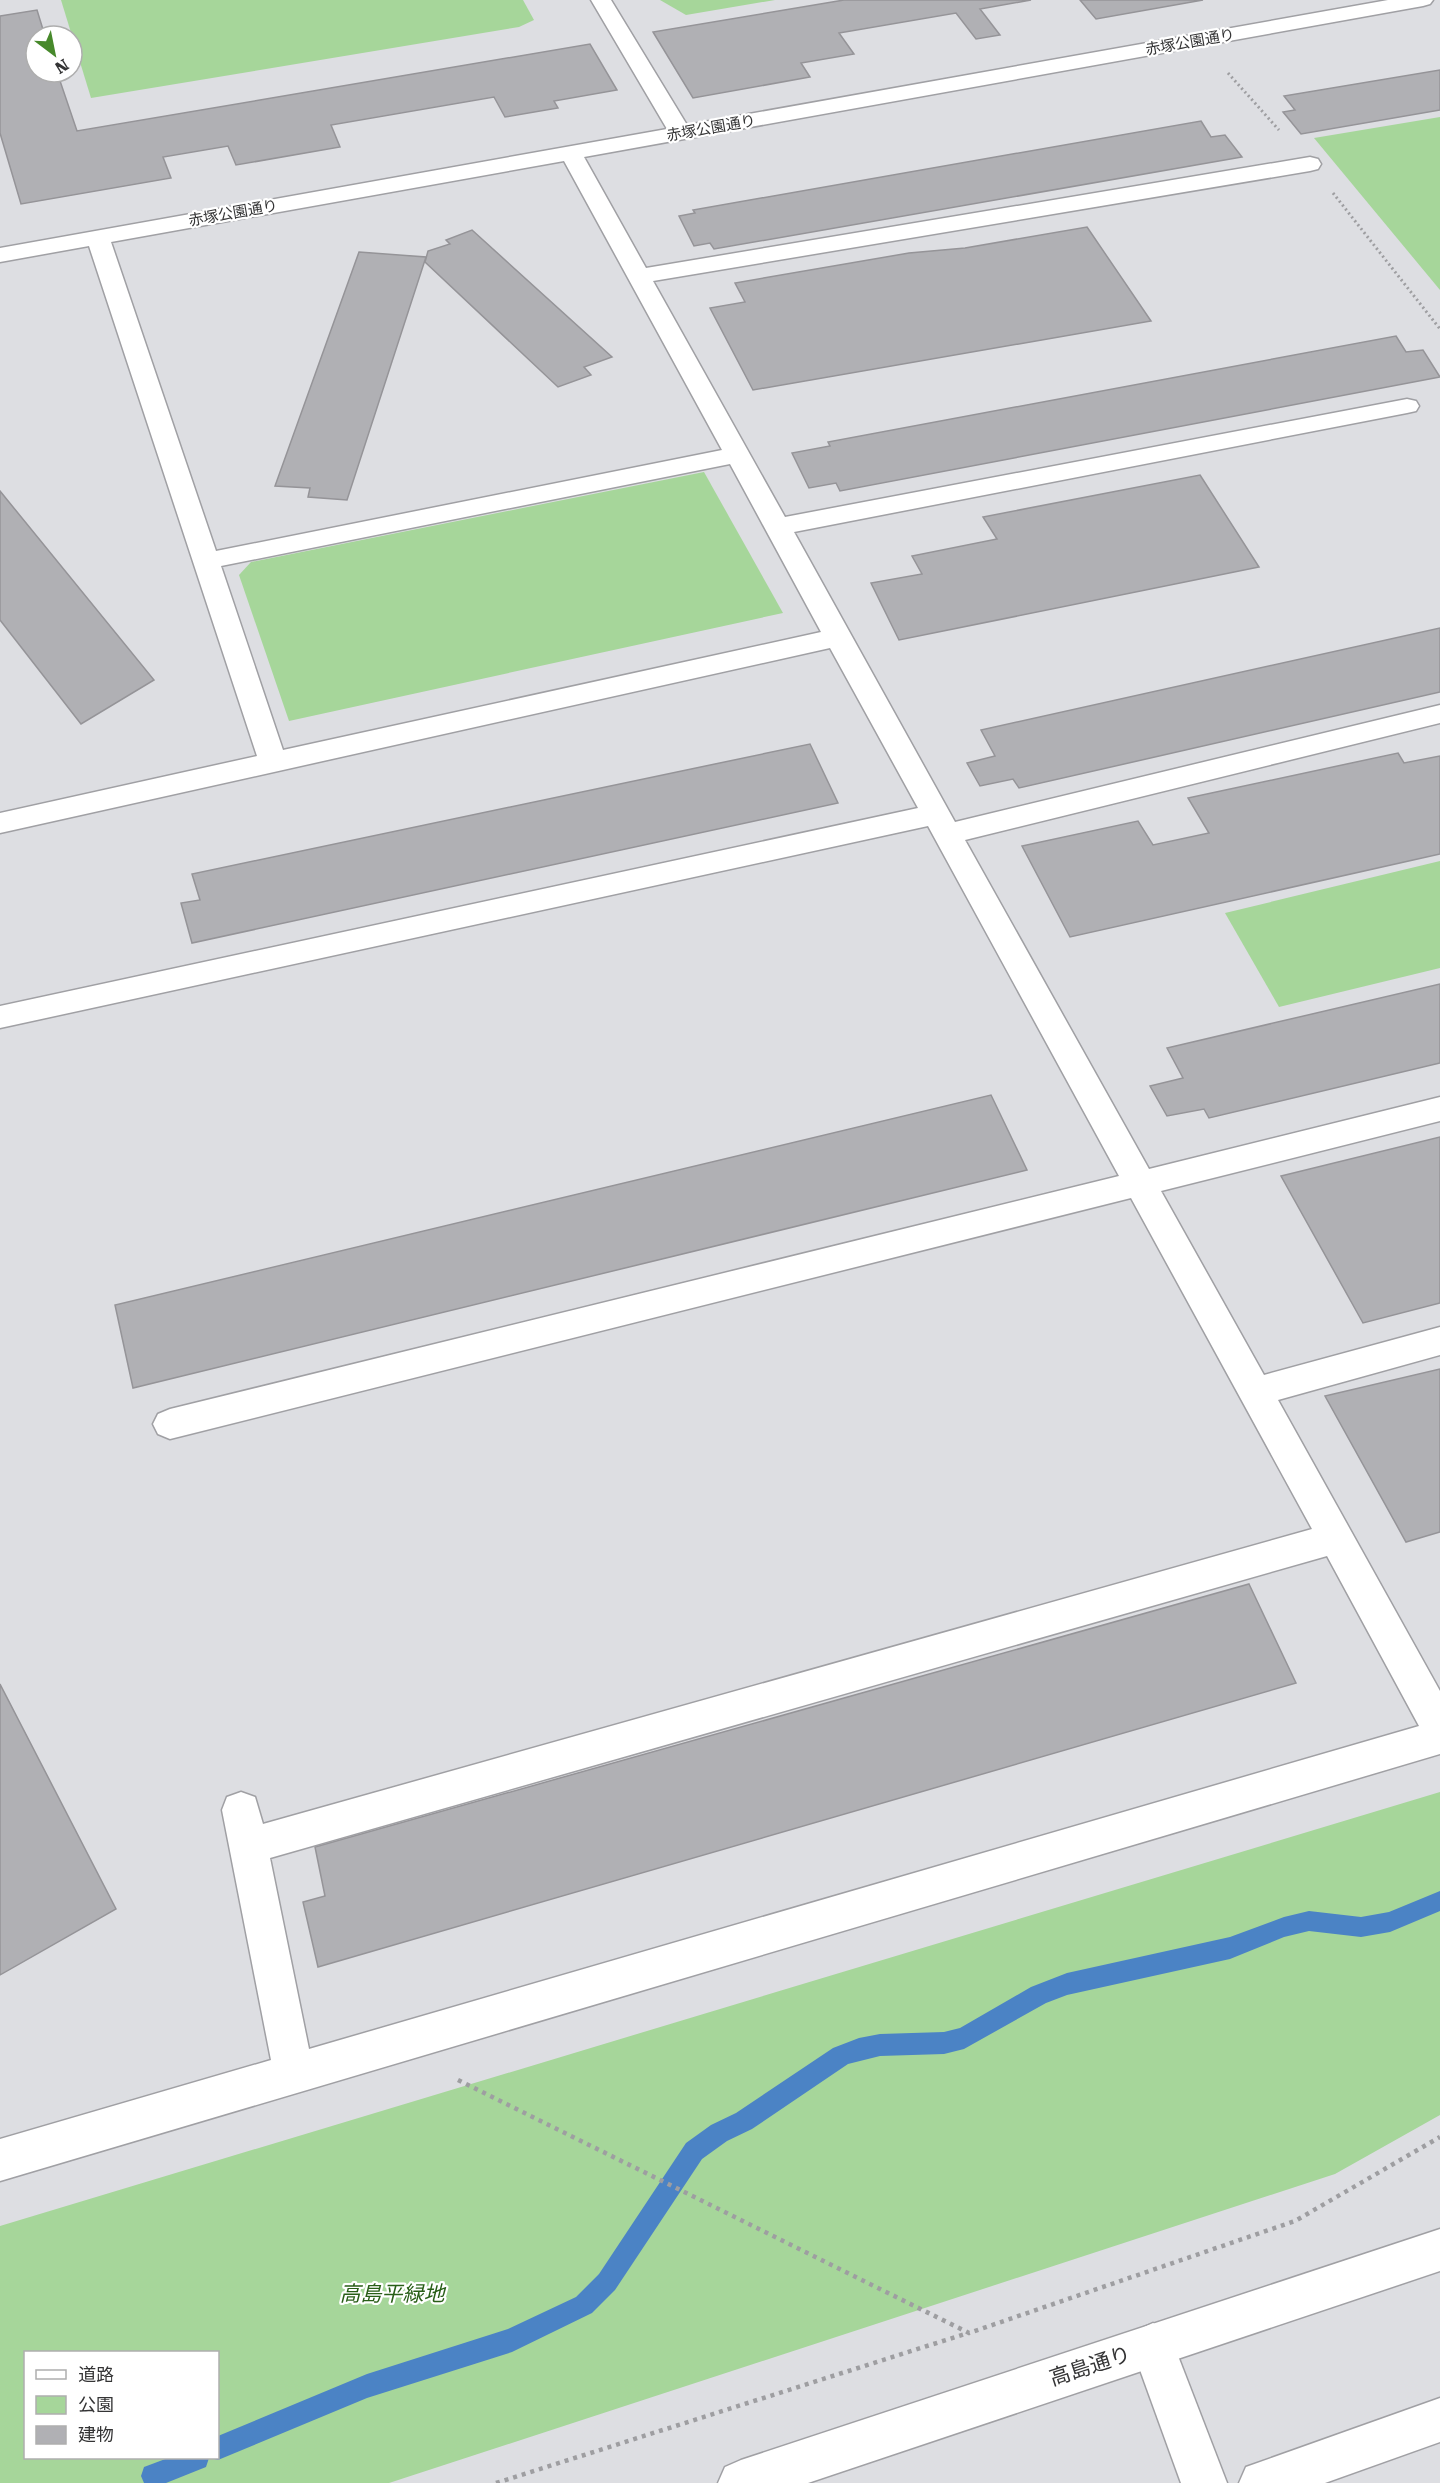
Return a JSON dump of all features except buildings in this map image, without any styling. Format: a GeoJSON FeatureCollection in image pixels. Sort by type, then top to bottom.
{"type":"FeatureCollection","features":[{"type":"Feature","properties":{"kind":"street"},"geometry":{"type":"LineString","coordinates":[[601,0],[681,133]]}},
{"type":"Feature","properties":{"kind":"street","name":"赤塚公園通り"},"geometry":{"type":"LineString","coordinates":[[0,255],[1423,0]]}},
{"type":"Feature","properties":{"kind":"street"},"geometry":{"type":"LineString","coordinates":[[571,153],[1440,1727]]}},
{"type":"Feature","properties":{"kind":"street"},"geometry":{"type":"LineString","coordinates":[[639,276],[1310,164]]}},
{"type":"Feature","properties":{"kind":"street"},"geometry":{"type":"LineString","coordinates":[[98,238],[273,762]]}},
{"type":"Feature","properties":{"kind":"street"},"geometry":{"type":"LineString","coordinates":[[778,527],[1407,405]]}},
{"type":"Feature","properties":{"kind":"street"},"geometry":{"type":"LineString","coordinates":[[206,561],[738,455]]}},
{"type":"Feature","properties":{"kind":"street"},"geometry":{"type":"LineString","coordinates":[[0,823],[838,637]]}},
{"type":"Feature","properties":{"kind":"street"},"geometry":{"type":"LineString","coordinates":[[0,1017],[942,824],[1440,714]]}},
{"type":"Feature","properties":{"kind":"street"},"geometry":{"type":"LineString","coordinates":[[170,1424],[1440,1109]]}},
{"type":"Feature","properties":{"kind":"street"},"geometry":{"type":"LineString","coordinates":[[1255,1392],[1440,1341]]}},
{"type":"Feature","properties":{"kind":"street"},"geometry":{"type":"LineString","coordinates":[[294,2074],[245,1828],[1336,1539]]}},
{"type":"Feature","properties":{"kind":"street"},"geometry":{"type":"LineString","coordinates":[[0,2160],[1440,1737]]}},
{"type":"Feature","properties":{"kind":"street","name":"高島通り"},"geometry":{"type":"LineString","coordinates":[[741,2483],[1440,2250]]}},
{"type":"Feature","properties":{"kind":"street"},"geometry":{"type":"LineString","coordinates":[[1153,2345],[1204,2483]]}},
{"type":"Feature","properties":{"kind":"street"},"geometry":{"type":"LineString","coordinates":[[1262,2483],[1440,2420]]}},
{"type":"Feature","properties":{"kind":"path"},"geometry":{"type":"LineString","coordinates":[[387,2045],[969,2332]]}},
{"type":"Feature","properties":{"kind":"path"},"geometry":{"type":"LineString","coordinates":[[496,2483],[969,2332],[1294,2221],[1440,2137]]}},
{"type":"Feature","properties":{"kind":"green space"},"geometry":{"type":"Polygon","coordinates":[[[61,0],[523,0],[534,20],[519,27],[91,98],[84,75],[84,24],[68,24],[61,0]]]}},
{"type":"Feature","properties":{"kind":"green space"},"geometry":{"type":"Polygon","coordinates":[[[660,0],[775,0],[686,15],[660,0]]]}},
{"type":"Feature","properties":{"kind":"green space"},"geometry":{"type":"Polygon","coordinates":[[[1440,117],[1440,290],[1314,138],[1440,117]]]}},
{"type":"Feature","properties":{"kind":"green space"},"geometry":{"type":"Polygon","coordinates":[[[704,472],[783,613],[289,721],[239,575],[251,562],[704,472]]]}},
{"type":"Feature","properties":{"kind":"green space"},"geometry":{"type":"Polygon","coordinates":[[[1440,861],[1440,968],[1279,1007],[1225,913],[1440,861]]]}},
{"type":"Feature","properties":{"kind":"green space","name":"高島平緑地"},"geometry":{"type":"Polygon","coordinates":[[[1440,1792],[1440,2115],[1335,2174],[389,2483],[0,2483],[0,2226],[1440,1792]]]}},
{"type":"Feature","properties":{"kind":"waterway"},"geometry":{"type":"LineString","coordinates":[[219,2448],[290,2416],[367,2386],[512,2340],[584,2305],[607,2282],[694,2151],[719,2133],[744,2121],[841,2056],[859,2049],[880,2045],[944,2043],[964,2038],[1039,1995],[1067,1984],[1230,1948],[1284,1927],[1309,1921],[1361,1927],[1390,1922],[1440,1901]]}},
{"type":"Feature","properties":{"kind":"waterway"},"geometry":{"type":"LineString","coordinates":[[153,2476],[195,2459]]}}]}
